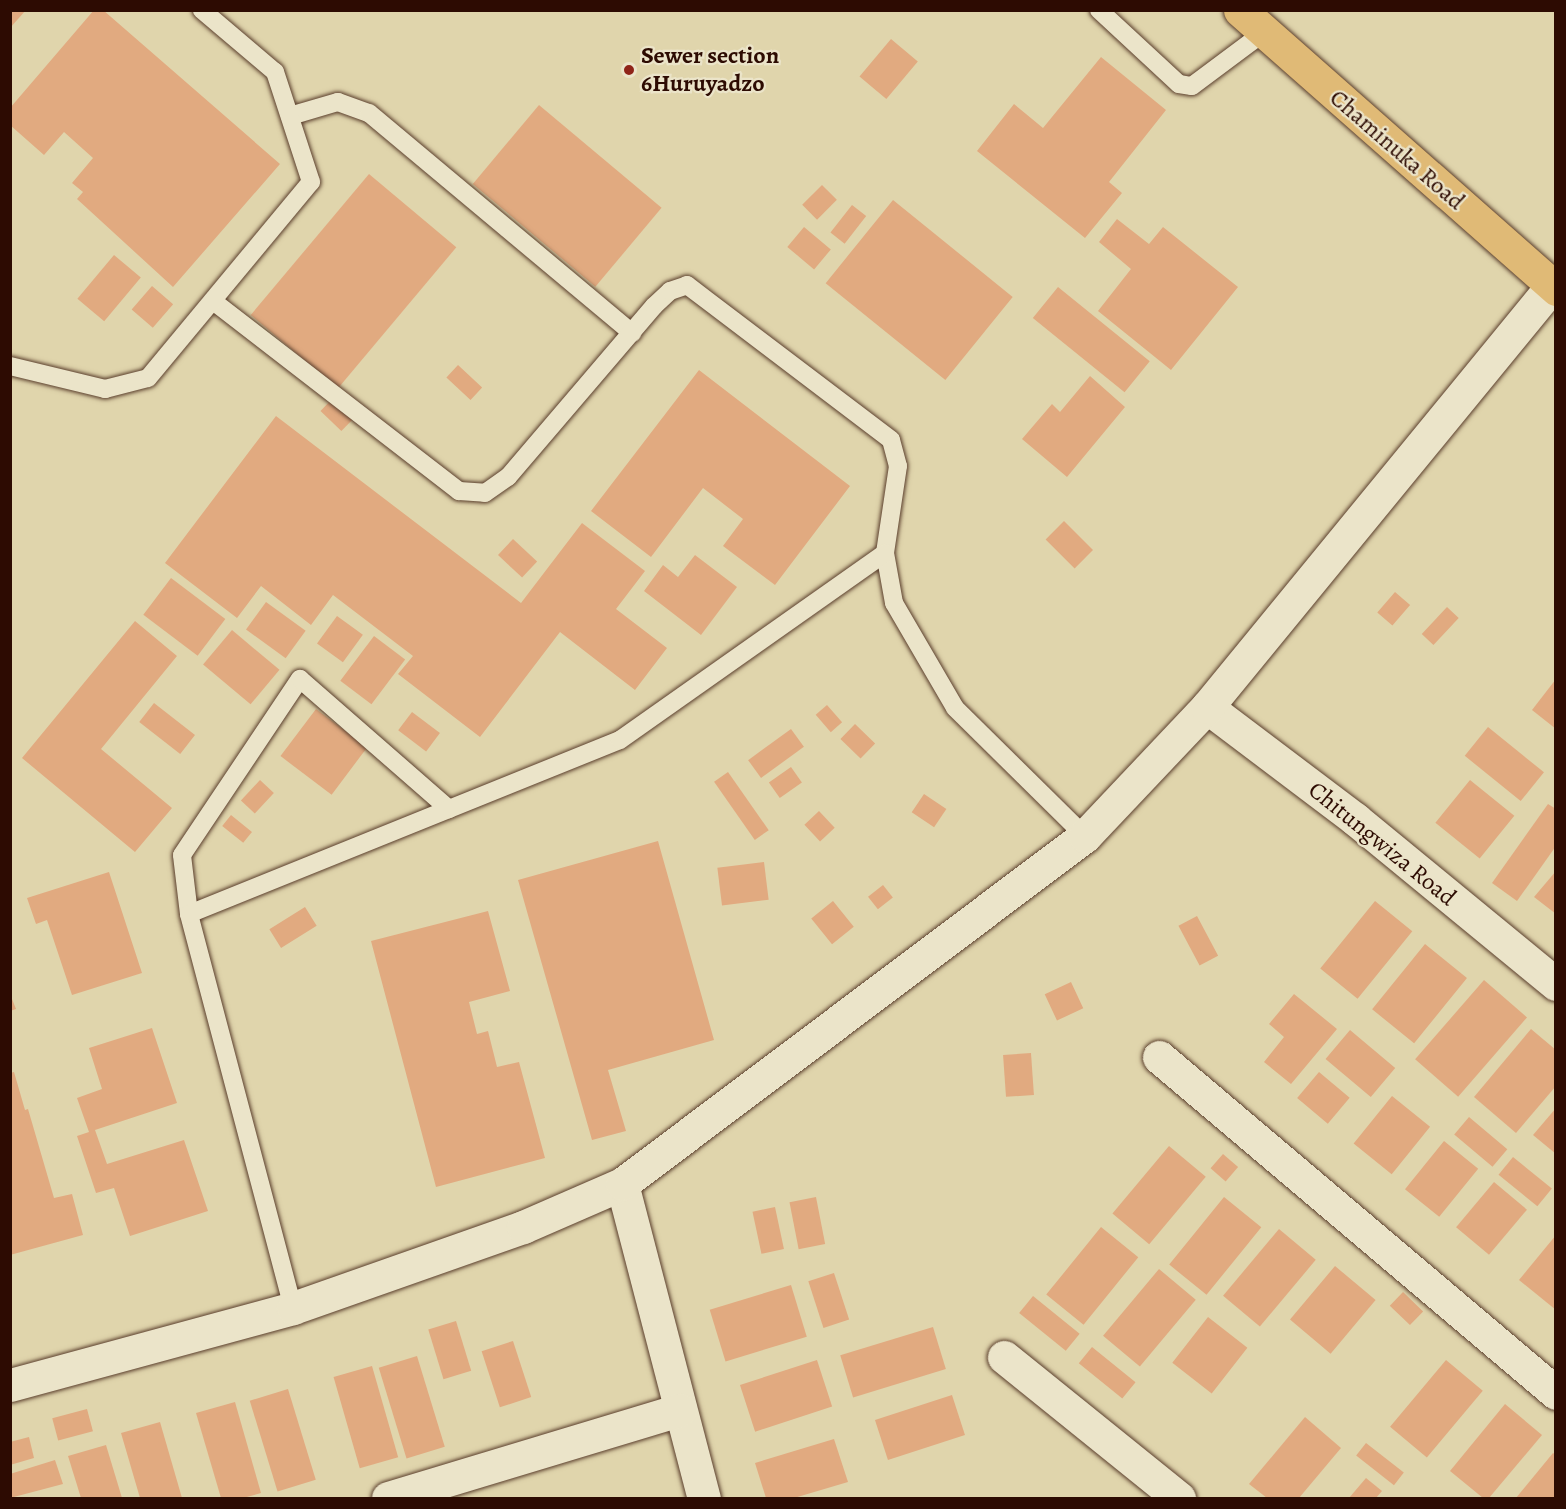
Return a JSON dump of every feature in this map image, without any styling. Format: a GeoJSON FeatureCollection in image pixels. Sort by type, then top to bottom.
{"type":"FeatureCollection","features":[{"type":"Feature","properties":{"kind":"main road","name":"Chaminuka Road"},"geometry":{"type":"LineString","coordinates":[[1240,10],[1263,33],[1554,287]]}},
{"type":"Feature","properties":{"kind":"street"},"geometry":{"type":"LineString","coordinates":[[10,1385],[293,1308],[523,1227],[622,1184],[1085,836],[1207,707],[1554,287]]}},
{"type":"Feature","properties":{"kind":"street","name":"Chitungwiza Road"},"geometry":{"type":"LineString","coordinates":[[1207,707],[1355,819],[1556,984]]}},
{"type":"Feature","properties":{"kind":"street"},"geometry":{"type":"LineString","coordinates":[[1159,1057],[1556,1393]]}},
{"type":"Feature","properties":{"kind":"street"},"geometry":{"type":"LineString","coordinates":[[622,1184],[705,1498]]}},
{"type":"Feature","properties":{"kind":"street"},"geometry":{"type":"LineString","coordinates":[[1004,1357],[1179,1498]]}},
{"type":"Feature","properties":{"kind":"street"},"geometry":{"type":"LineString","coordinates":[[388,1498],[680,1410]]}},
{"type":"Feature","properties":{"kind":"lane"},"geometry":{"type":"LineString","coordinates":[[10,366],[105,389],[148,378],[311,182],[275,72],[202,10]]}},
{"type":"Feature","properties":{"kind":"lane"},"geometry":{"type":"LineString","coordinates":[[1099,10],[1179,84],[1192,86],[1263,33]]}},
{"type":"Feature","properties":{"kind":"lane"},"geometry":{"type":"LineString","coordinates":[[290,116],[338,102],[369,113],[632,333]]}},
{"type":"Feature","properties":{"kind":"lane"},"geometry":{"type":"LineString","coordinates":[[213,301],[459,491],[484,493],[508,477],[670,291],[687,285],[891,440],[898,466],[885,553],[894,603],[955,708],[1085,836]]}},
{"type":"Feature","properties":{"kind":"lane"},"geometry":{"type":"LineString","coordinates":[[189,914],[620,741],[885,553]]}},
{"type":"Feature","properties":{"kind":"lane"},"geometry":{"type":"LineString","coordinates":[[293,1308],[189,914],[182,855],[300,679],[449,809]]}},
{"type":"Feature","properties":{"kind":"building"},"geometry":{"type":"Polygon","coordinates":[[[10,10],[26,10],[10,28],[10,10]]]}},
{"type":"Feature","properties":{"kind":"building"},"geometry":{"type":"Polygon","coordinates":[[[94,10],[103,10],[280,164],[173,287],[77,199],[83,192],[72,183],[93,158],[64,132],[44,155],[10,125],[10,108],[94,10]]]}},
{"type":"Feature","properties":{"kind":"building"},"geometry":{"type":"Polygon","coordinates":[[[891,39],[918,61],[886,99],[860,77],[891,39]]]}},
{"type":"Feature","properties":{"kind":"building"},"geometry":{"type":"Polygon","coordinates":[[[1101,57],[1166,110],[1109,182],[1122,193],[1085,238],[977,151],[1014,104],[1043,128],[1101,57]]]}},
{"type":"Feature","properties":{"kind":"building"},"geometry":{"type":"Polygon","coordinates":[[[539,105],[662,208],[595,287],[473,184],[539,105]]]}},
{"type":"Feature","properties":{"kind":"building"},"geometry":{"type":"Polygon","coordinates":[[[369,174],[456,247],[338,388],[251,315],[369,174]]]}},
{"type":"Feature","properties":{"kind":"building"},"geometry":{"type":"Polygon","coordinates":[[[822,185],[837,200],[817,220],[802,205],[822,185]]]}},
{"type":"Feature","properties":{"kind":"building"},"geometry":{"type":"Polygon","coordinates":[[[893,200],[1013,297],[945,380],[826,283],[893,200]]]}},
{"type":"Feature","properties":{"kind":"building"},"geometry":{"type":"Polygon","coordinates":[[[852,205],[866,216],[845,244],[830,233],[852,205]]]}},
{"type":"Feature","properties":{"kind":"building"},"geometry":{"type":"Polygon","coordinates":[[[1117,219],[1149,244],[1163,227],[1238,287],[1171,370],[1098,311],[1131,269],[1099,242],[1117,219]]]}},
{"type":"Feature","properties":{"kind":"building"},"geometry":{"type":"Polygon","coordinates":[[[804,227],[831,249],[814,269],[787,247],[804,227]]]}},
{"type":"Feature","properties":{"kind":"building"},"geometry":{"type":"Polygon","coordinates":[[[114,255],[141,277],[104,321],[77,299],[114,255]]]}},
{"type":"Feature","properties":{"kind":"building"},"geometry":{"type":"Polygon","coordinates":[[[152,286],[173,304],[153,328],[132,309],[152,286]]]}},
{"type":"Feature","properties":{"kind":"building"},"geometry":{"type":"Polygon","coordinates":[[[1058,287],[1150,361],[1125,392],[1033,318],[1058,287]]]}},
{"type":"Feature","properties":{"kind":"building"},"geometry":{"type":"Polygon","coordinates":[[[458,365],[482,388],[471,400],[446,377],[458,365]]]}},
{"type":"Feature","properties":{"kind":"building"},"geometry":{"type":"Polygon","coordinates":[[[699,370],[850,486],[775,585],[723,546],[743,519],[703,488],[651,557],[591,511],[699,370]]]}},
{"type":"Feature","properties":{"kind":"building"},"geometry":{"type":"Polygon","coordinates":[[[1090,376],[1125,407],[1067,477],[1022,439],[1052,404],[1060,412],[1090,376]]]}},
{"type":"Feature","properties":{"kind":"building"},"geometry":{"type":"Polygon","coordinates":[[[333,398],[354,418],[341,431],[320,411],[333,398]]]}},
{"type":"Feature","properties":{"kind":"building"},"geometry":{"type":"Polygon","coordinates":[[[276,416],[521,603],[582,523],[645,571],[616,609],[667,648],[635,690],[560,632],[480,737],[398,674],[413,656],[333,595],[311,625],[261,586],[237,618],[165,563],[276,416]]]}},
{"type":"Feature","properties":{"kind":"building"},"geometry":{"type":"Polygon","coordinates":[[[1064,521],[1093,550],[1075,568],[1046,539],[1064,521]]]}},
{"type":"Feature","properties":{"kind":"building"},"geometry":{"type":"Polygon","coordinates":[[[513,539],[537,562],[522,578],[498,555],[513,539]]]}},
{"type":"Feature","properties":{"kind":"building"},"geometry":{"type":"Polygon","coordinates":[[[695,555],[737,587],[701,635],[644,591],[663,565],[678,577],[695,555]]]}},
{"type":"Feature","properties":{"kind":"building"},"geometry":{"type":"Polygon","coordinates":[[[171,578],[225,619],[198,656],[143,615],[171,578]]]}},
{"type":"Feature","properties":{"kind":"building"},"geometry":{"type":"Polygon","coordinates":[[[1395,592],[1410,605],[1392,625],[1377,612],[1395,592]]]}},
{"type":"Feature","properties":{"kind":"building"},"geometry":{"type":"Polygon","coordinates":[[[266,602],[306,631],[286,658],[246,630],[266,602]]]}},
{"type":"Feature","properties":{"kind":"building"},"geometry":{"type":"Polygon","coordinates":[[[1447,607],[1459,618],[1433,645],[1422,634],[1447,607]]]}},
{"type":"Feature","properties":{"kind":"building"},"geometry":{"type":"Polygon","coordinates":[[[337,616],[363,635],[343,662],[317,644],[337,616]]]}},
{"type":"Feature","properties":{"kind":"building"},"geometry":{"type":"Polygon","coordinates":[[[135,621],[177,656],[101,749],[172,808],[135,852],[22,758],[135,621]]]}},
{"type":"Feature","properties":{"kind":"building"},"geometry":{"type":"Polygon","coordinates":[[[232,630],[279,670],[251,704],[203,664],[232,630]]]}},
{"type":"Feature","properties":{"kind":"building"},"geometry":{"type":"Polygon","coordinates":[[[374,636],[405,659],[371,704],[340,681],[374,636]]]}},
{"type":"Feature","properties":{"kind":"building"},"geometry":{"type":"Polygon","coordinates":[[[1556,679],[1556,729],[1532,710],[1556,679]]]}},
{"type":"Feature","properties":{"kind":"building"},"geometry":{"type":"Polygon","coordinates":[[[154,703],[195,735],[180,754],[139,722],[154,703]]]}},
{"type":"Feature","properties":{"kind":"building"},"geometry":{"type":"Polygon","coordinates":[[[827,705],[842,722],[831,732],[816,715],[827,705]]]}},
{"type":"Feature","properties":{"kind":"building"},"geometry":{"type":"Polygon","coordinates":[[[316,709],[367,748],[332,795],[280,756],[316,709]]]}},
{"type":"Feature","properties":{"kind":"building"},"geometry":{"type":"Polygon","coordinates":[[[412,712],[440,733],[426,751],[398,730],[412,712]]]}},
{"type":"Feature","properties":{"kind":"building"},"geometry":{"type":"Polygon","coordinates":[[[855,724],[875,743],[861,759],[840,739],[855,724]]]}},
{"type":"Feature","properties":{"kind":"building"},"geometry":{"type":"Polygon","coordinates":[[[1488,727],[1544,772],[1521,801],[1465,756],[1488,727]]]}},
{"type":"Feature","properties":{"kind":"building"},"geometry":{"type":"Polygon","coordinates":[[[791,729],[804,747],[761,778],[748,760],[791,729]]]}},
{"type":"Feature","properties":{"kind":"building"},"geometry":{"type":"Polygon","coordinates":[[[791,767],[802,783],[780,798],[769,782],[791,767]]]}},
{"type":"Feature","properties":{"kind":"building"},"geometry":{"type":"Polygon","coordinates":[[[728,772],[769,830],[755,840],[714,782],[728,772]]]}},
{"type":"Feature","properties":{"kind":"building"},"geometry":{"type":"Polygon","coordinates":[[[260,780],[274,793],[255,813],[241,800],[260,780]]]}},
{"type":"Feature","properties":{"kind":"building"},"geometry":{"type":"Polygon","coordinates":[[[1470,780],[1514,816],[1480,859],[1435,823],[1470,780]]]}},
{"type":"Feature","properties":{"kind":"building"},"geometry":{"type":"Polygon","coordinates":[[[924,794],[946,809],[934,827],[912,812],[924,794]]]}},
{"type":"Feature","properties":{"kind":"building"},"geometry":{"type":"Polygon","coordinates":[[[1548,804],[1556,809],[1556,846],[1517,901],[1492,883],[1548,804]]]}},
{"type":"Feature","properties":{"kind":"building"},"geometry":{"type":"Polygon","coordinates":[[[819,811],[835,828],[820,841],[804,825],[819,811]]]}},
{"type":"Feature","properties":{"kind":"building"},"geometry":{"type":"Polygon","coordinates":[[[231,815],[252,832],[243,843],[222,826],[231,815]]]}},
{"type":"Feature","properties":{"kind":"building"},"geometry":{"type":"Polygon","coordinates":[[[658,841],[714,1040],[608,1070],[626,1131],[592,1140],[518,880],[658,841]]]}},
{"type":"Feature","properties":{"kind":"building"},"geometry":{"type":"Polygon","coordinates":[[[764,862],[769,900],[722,905],[717,868],[764,862]]]}},
{"type":"Feature","properties":{"kind":"building"},"geometry":{"type":"Polygon","coordinates":[[[1556,871],[1556,914],[1534,897],[1556,871]]]}},
{"type":"Feature","properties":{"kind":"building"},"geometry":{"type":"Polygon","coordinates":[[[109,872],[142,973],[72,995],[47,920],[36,924],[27,898],[109,872]]]}},
{"type":"Feature","properties":{"kind":"building"},"geometry":{"type":"Polygon","coordinates":[[[883,885],[893,898],[878,909],[868,897],[883,885]]]}},
{"type":"Feature","properties":{"kind":"building"},"geometry":{"type":"Polygon","coordinates":[[[833,901],[854,927],[832,944],[811,919],[833,901]]]}},
{"type":"Feature","properties":{"kind":"building"},"geometry":{"type":"Polygon","coordinates":[[[1375,901],[1412,931],[1358,999],[1320,969],[1375,901]]]}},
{"type":"Feature","properties":{"kind":"building"},"geometry":{"type":"Polygon","coordinates":[[[305,907],[317,926],[281,948],[269,929],[305,907]]]}},
{"type":"Feature","properties":{"kind":"building"},"geometry":{"type":"Polygon","coordinates":[[[488,911],[510,991],[469,1002],[477,1034],[488,1031],[497,1067],[519,1062],[545,1158],[436,1187],[371,941],[488,911]]]}},
{"type":"Feature","properties":{"kind":"building"},"geometry":{"type":"Polygon","coordinates":[[[1197,916],[1218,956],[1200,966],[1178,926],[1197,916]]]}},
{"type":"Feature","properties":{"kind":"building"},"geometry":{"type":"Polygon","coordinates":[[[1425,944],[1467,978],[1414,1043],[1372,1009],[1425,944]]]}},
{"type":"Feature","properties":{"kind":"building"},"geometry":{"type":"Polygon","coordinates":[[[1484,980],[1527,1017],[1458,1097],[1415,1059],[1484,980]]]}},
{"type":"Feature","properties":{"kind":"building"},"geometry":{"type":"Polygon","coordinates":[[[1071,982],[1083,1008],[1057,1021],[1045,994],[1071,982]]]}},
{"type":"Feature","properties":{"kind":"building"},"geometry":{"type":"Polygon","coordinates":[[[10,994],[16,1009],[10,1011],[10,994]]]}},
{"type":"Feature","properties":{"kind":"building"},"geometry":{"type":"Polygon","coordinates":[[[1294,994],[1337,1029],[1291,1084],[1264,1062],[1284,1037],[1269,1024],[1294,994]]]}},
{"type":"Feature","properties":{"kind":"building"},"geometry":{"type":"Polygon","coordinates":[[[152,1028],[177,1103],[95,1130],[107,1164],[184,1140],[208,1211],[130,1236],[114,1188],[96,1193],[77,1136],[89,1132],[77,1098],[102,1089],[89,1048],[152,1028]]]}},
{"type":"Feature","properties":{"kind":"building"},"geometry":{"type":"Polygon","coordinates":[[[1531,1029],[1556,1050],[1556,1086],[1516,1133],[1474,1097],[1531,1029]]]}},
{"type":"Feature","properties":{"kind":"building"},"geometry":{"type":"Polygon","coordinates":[[[1350,1030],[1395,1068],[1371,1097],[1326,1059],[1350,1030]]]}},
{"type":"Feature","properties":{"kind":"building"},"geometry":{"type":"Polygon","coordinates":[[[1031,1053],[1034,1095],[1006,1097],[1003,1055],[1031,1053]]]}},
{"type":"Feature","properties":{"kind":"building"},"geometry":{"type":"Polygon","coordinates":[[[14,1072],[25,1110],[28,1109],[54,1198],[72,1194],[83,1235],[10,1255],[10,1073],[14,1072]]]}},
{"type":"Feature","properties":{"kind":"building"},"geometry":{"type":"Polygon","coordinates":[[[1319,1072],[1350,1098],[1328,1124],[1297,1098],[1319,1072]]]}},
{"type":"Feature","properties":{"kind":"building"},"geometry":{"type":"Polygon","coordinates":[[[1392,1096],[1430,1127],[1392,1174],[1354,1143],[1392,1096]]]}},
{"type":"Feature","properties":{"kind":"building"},"geometry":{"type":"Polygon","coordinates":[[[1556,1108],[1556,1154],[1533,1135],[1556,1108]]]}},
{"type":"Feature","properties":{"kind":"building"},"geometry":{"type":"Polygon","coordinates":[[[1469,1117],[1507,1149],[1493,1167],[1454,1135],[1469,1117]]]}},
{"type":"Feature","properties":{"kind":"building"},"geometry":{"type":"Polygon","coordinates":[[[1444,1141],[1478,1169],[1439,1217],[1405,1189],[1444,1141]]]}},
{"type":"Feature","properties":{"kind":"building"},"geometry":{"type":"Polygon","coordinates":[[[1169,1146],[1206,1177],[1149,1244],[1112,1213],[1169,1146]]]}},
{"type":"Feature","properties":{"kind":"building"},"geometry":{"type":"Polygon","coordinates":[[[1223,1154],[1238,1167],[1226,1181],[1211,1168],[1223,1154]]]}},
{"type":"Feature","properties":{"kind":"building"},"geometry":{"type":"Polygon","coordinates":[[[1513,1157],[1552,1188],[1537,1206],[1499,1175],[1513,1157]]]}},
{"type":"Feature","properties":{"kind":"building"},"geometry":{"type":"Polygon","coordinates":[[[1494,1182],[1527,1210],[1489,1255],[1456,1227],[1494,1182]]]}},
{"type":"Feature","properties":{"kind":"building"},"geometry":{"type":"Polygon","coordinates":[[[816,1197],[825,1244],[799,1249],[789,1202],[816,1197]]]}},
{"type":"Feature","properties":{"kind":"building"},"geometry":{"type":"Polygon","coordinates":[[[1224,1197],[1261,1227],[1207,1295],[1169,1265],[1224,1197]]]}},
{"type":"Feature","properties":{"kind":"building"},"geometry":{"type":"Polygon","coordinates":[[[775,1207],[784,1249],[761,1254],[753,1212],[775,1207]]]}},
{"type":"Feature","properties":{"kind":"building"},"geometry":{"type":"Polygon","coordinates":[[[1101,1227],[1138,1257],[1084,1325],[1046,1295],[1101,1227]]]}},
{"type":"Feature","properties":{"kind":"building"},"geometry":{"type":"Polygon","coordinates":[[[1279,1229],[1316,1260],[1260,1326],[1223,1296],[1279,1229]]]}},
{"type":"Feature","properties":{"kind":"building"},"geometry":{"type":"Polygon","coordinates":[[[1556,1235],[1556,1310],[1519,1280],[1556,1235]]]}},
{"type":"Feature","properties":{"kind":"building"},"geometry":{"type":"Polygon","coordinates":[[[1335,1266],[1376,1300],[1331,1354],[1290,1320],[1335,1266]]]}},
{"type":"Feature","properties":{"kind":"building"},"geometry":{"type":"Polygon","coordinates":[[[1159,1269],[1196,1300],[1140,1366],[1103,1336],[1159,1269]]]}},
{"type":"Feature","properties":{"kind":"building"},"geometry":{"type":"Polygon","coordinates":[[[834,1273],[849,1320],[823,1328],[808,1281],[834,1273]]]}},
{"type":"Feature","properties":{"kind":"building"},"geometry":{"type":"Polygon","coordinates":[[[791,1285],[807,1337],[726,1361],[710,1310],[791,1285]]]}},
{"type":"Feature","properties":{"kind":"building"},"geometry":{"type":"Polygon","coordinates":[[[1403,1292],[1423,1311],[1410,1325],[1390,1306],[1403,1292]]]}},
{"type":"Feature","properties":{"kind":"building"},"geometry":{"type":"Polygon","coordinates":[[[1033,1296],[1080,1334],[1066,1351],[1019,1313],[1033,1296]]]}},
{"type":"Feature","properties":{"kind":"building"},"geometry":{"type":"Polygon","coordinates":[[[1208,1317],[1247,1348],[1212,1393],[1172,1363],[1208,1317]]]}},
{"type":"Feature","properties":{"kind":"building"},"geometry":{"type":"Polygon","coordinates":[[[456,1321],[471,1371],[443,1379],[428,1329],[456,1321]]]}},
{"type":"Feature","properties":{"kind":"building"},"geometry":{"type":"Polygon","coordinates":[[[933,1327],[946,1369],[853,1397],[840,1355],[933,1327]]]}},
{"type":"Feature","properties":{"kind":"building"},"geometry":{"type":"Polygon","coordinates":[[[513,1341],[531,1397],[500,1407],[482,1351],[513,1341]]]}},
{"type":"Feature","properties":{"kind":"building"},"geometry":{"type":"Polygon","coordinates":[[[1092,1347],[1136,1382],[1122,1399],[1079,1363],[1092,1347]]]}},
{"type":"Feature","properties":{"kind":"building"},"geometry":{"type":"Polygon","coordinates":[[[417,1356],[445,1447],[407,1459],[379,1368],[417,1356]]]}},
{"type":"Feature","properties":{"kind":"building"},"geometry":{"type":"Polygon","coordinates":[[[817,1360],[832,1407],[755,1432],[740,1385],[817,1360]]]}},
{"type":"Feature","properties":{"kind":"building"},"geometry":{"type":"Polygon","coordinates":[[[1446,1360],[1483,1391],[1427,1457],[1390,1427],[1446,1360]]]}},
{"type":"Feature","properties":{"kind":"building"},"geometry":{"type":"Polygon","coordinates":[[[372,1366],[398,1457],[360,1468],[334,1377],[372,1366]]]}},
{"type":"Feature","properties":{"kind":"building"},"geometry":{"type":"Polygon","coordinates":[[[288,1389],[316,1480],[278,1492],[250,1401],[288,1389]]]}},
{"type":"Feature","properties":{"kind":"building"},"geometry":{"type":"Polygon","coordinates":[[[952,1395],[965,1435],[888,1460],[875,1420],[952,1395]]]}},
{"type":"Feature","properties":{"kind":"building"},"geometry":{"type":"Polygon","coordinates":[[[235,1402],[261,1493],[243,1498],[221,1498],[196,1413],[235,1402]]]}},
{"type":"Feature","properties":{"kind":"building"},"geometry":{"type":"Polygon","coordinates":[[[1505,1404],[1542,1435],[1489,1498],[1483,1498],[1450,1471],[1505,1404]]]}},
{"type":"Feature","properties":{"kind":"building"},"geometry":{"type":"Polygon","coordinates":[[[87,1409],[93,1431],[58,1441],[52,1418],[87,1409]]]}},
{"type":"Feature","properties":{"kind":"building"},"geometry":{"type":"Polygon","coordinates":[[[1305,1417],[1341,1448],[1299,1498],[1267,1498],[1249,1484],[1305,1417]]]}},
{"type":"Feature","properties":{"kind":"building"},"geometry":{"type":"Polygon","coordinates":[[[160,1422],[182,1498],[140,1498],[121,1433],[160,1422]]]}},
{"type":"Feature","properties":{"kind":"building"},"geometry":{"type":"Polygon","coordinates":[[[29,1437],[34,1458],[10,1465],[10,1442],[29,1437]]]}},
{"type":"Feature","properties":{"kind":"building"},"geometry":{"type":"Polygon","coordinates":[[[834,1439],[848,1482],[794,1498],[766,1498],[755,1463],[834,1439]]]}},
{"type":"Feature","properties":{"kind":"building"},"geometry":{"type":"Polygon","coordinates":[[[1366,1443],[1404,1473],[1394,1485],[1356,1456],[1366,1443]]]}},
{"type":"Feature","properties":{"kind":"building"},"geometry":{"type":"Polygon","coordinates":[[[106,1445],[122,1498],[81,1498],[68,1456],[106,1445]]]}},
{"type":"Feature","properties":{"kind":"building"},"geometry":{"type":"Polygon","coordinates":[[[1553,1453],[1556,1455],[1556,1498],[1516,1498],[1553,1453]]]}},
{"type":"Feature","properties":{"kind":"building"},"geometry":{"type":"Polygon","coordinates":[[[55,1460],[63,1484],[10,1498],[10,1474],[55,1460]]]}},
{"type":"Feature","properties":{"kind":"building"},"geometry":{"type":"Polygon","coordinates":[[[1366,1478],[1382,1491],[1376,1498],[1349,1498],[1366,1478]]]}},
{"type":"Feature","properties":{"kind":"place","name":"Sewer section 6Huruyadzo"},"geometry":{"type":"Point","coordinates":[629,70]}}]}
